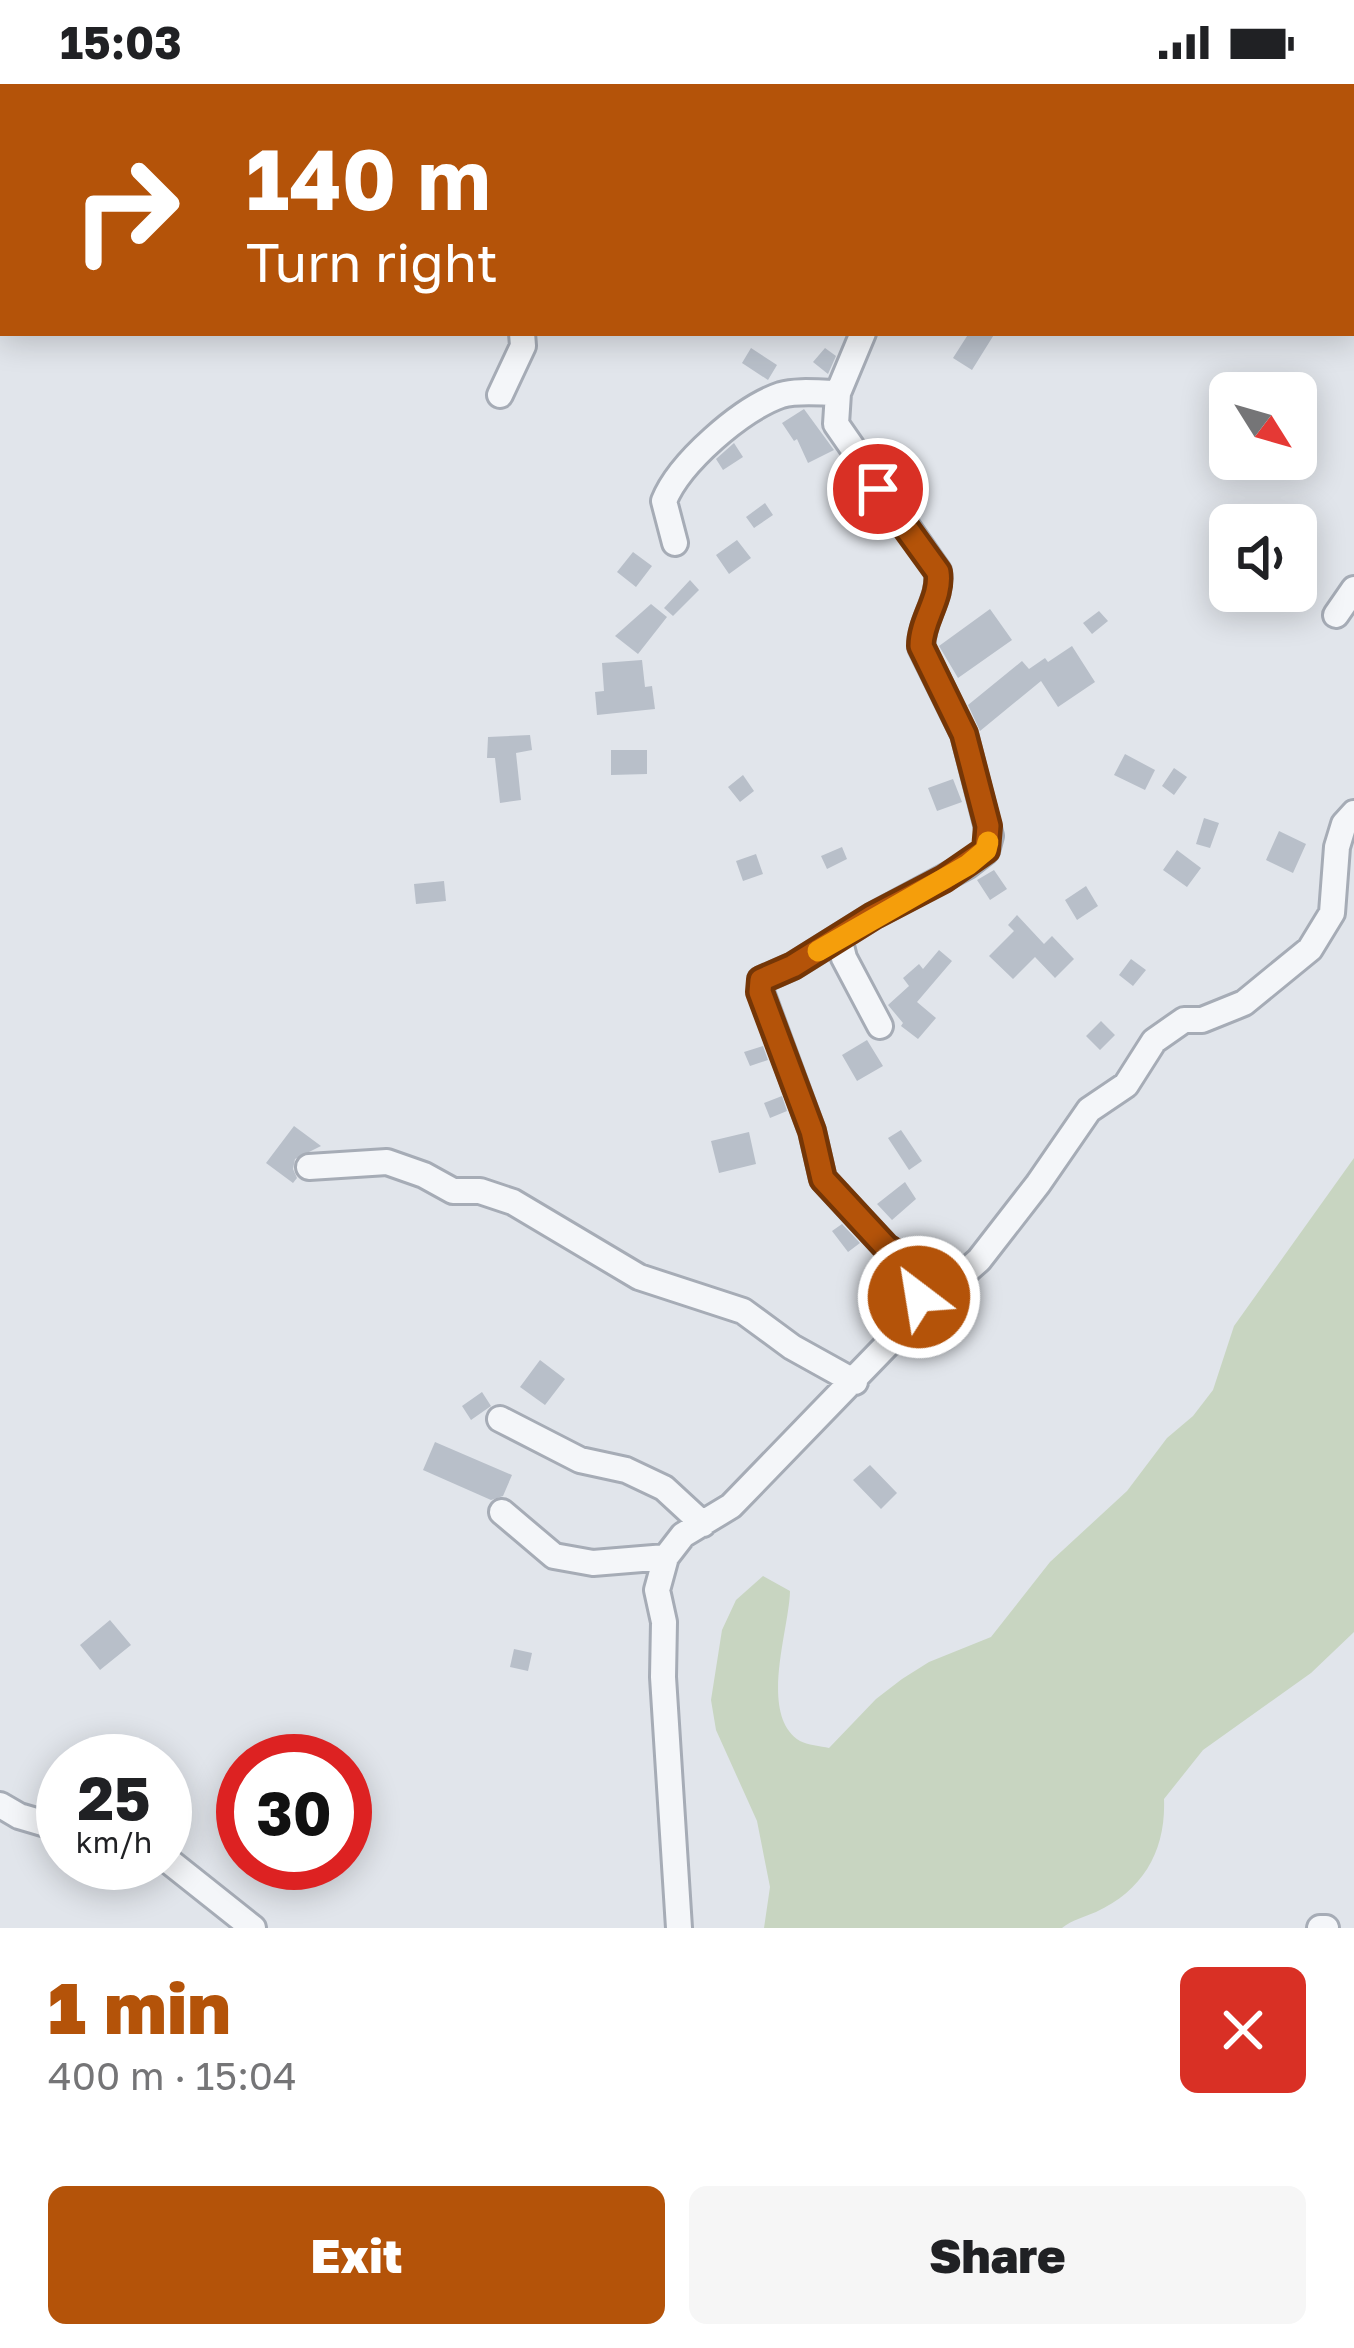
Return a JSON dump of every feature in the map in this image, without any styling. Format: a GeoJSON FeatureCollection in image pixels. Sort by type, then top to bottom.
{"type":"FeatureCollection","features":[{"type":"Feature","properties":{"kind":"street"},"geometry":{"type":"LineString","coordinates":[[500,395],[523,346],[522,336]]}},
{"type":"Feature","properties":{"kind":"street"},"geometry":{"type":"LineString","coordinates":[[862,336],[838,393],[836,424],[938,572],[940,585],[921,631],[921,646],[964,734],[990,836],[986,850],[968,865],[793,966],[769,975],[761,980],[760,992],[812,1131],[823,1179],[886,1247],[910,1263],[919,1297],[913,1318]]}},
{"type":"Feature","properties":{"kind":"street"},"geometry":{"type":"LineString","coordinates":[[675,543],[664,501],[688,464],[734,422],[765,402],[787,393],[838,393]]}},
{"type":"Feature","properties":{"kind":"street"},"geometry":{"type":"LineString","coordinates":[[1336,615],[1354,590]]}},
{"type":"Feature","properties":{"kind":"street"},"geometry":{"type":"LineString","coordinates":[[680,1928],[663,1677],[664,1622],[657,1590],[666,1557],[683,1535],[731,1506],[913,1318],[979,1260],[1089,1110],[1126,1085],[1154,1041],[1184,1020],[1202,1020],[1244,1003],[1310,949],[1332,913],[1337,847],[1344,824],[1354,813]]}},
{"type":"Feature","properties":{"kind":"street"},"geometry":{"type":"LineString","coordinates":[[839,938],[844,958],[880,1026]]}},
{"type":"Feature","properties":{"kind":"street"},"geometry":{"type":"LineString","coordinates":[[309,1168],[387,1162],[453,1191],[480,1191],[513,1202],[639,1276],[742,1311],[791,1347],[855,1382]]}},
{"type":"Feature","properties":{"kind":"street"},"geometry":{"type":"LineString","coordinates":[[500,1419],[580,1460],[626,1470],[664,1488],[703,1525]]}},
{"type":"Feature","properties":{"kind":"street"},"geometry":{"type":"LineString","coordinates":[[502,1512],[554,1556],[593,1563],[666,1557]]}},
{"type":"Feature","properties":{"kind":"street"},"geometry":{"type":"LineString","coordinates":[[0,1805],[36,1821]]}},
{"type":"Feature","properties":{"kind":"street"},"geometry":{"type":"LineString","coordinates":[[192,1879],[253,1928]]}},
{"type":"Feature","properties":{"kind":"green space"},"geometry":{"type":"Polygon","coordinates":[[[1354,1158],[1354,1632],[1311,1673],[1203,1750],[1164,1799],[1161,1835],[1149,1866],[1127,1892],[1096,1912],[1062,1928],[764,1928],[770,1887],[757,1821],[716,1730],[711,1700],[722,1630],[736,1600],[763,1576],[790,1591],[779,1671],[781,1712],[787,1729],[800,1741],[829,1748],[902,1679],[929,1662],[991,1637],[1050,1562],[1127,1491],[1167,1438],[1213,1390],[1234,1326],[1354,1158]]]}},
{"type":"Feature","properties":{"kind":"building"},"geometry":{"type":"Polygon","coordinates":[[[967,336],[993,336],[972,370],[953,358],[967,336]]]}},
{"type":"Feature","properties":{"kind":"building"},"geometry":{"type":"Polygon","coordinates":[[[751,348],[777,365],[768,380],[742,363],[751,348]]]}},
{"type":"Feature","properties":{"kind":"building"},"geometry":{"type":"Polygon","coordinates":[[[825,348],[836,356],[828,374],[813,362],[825,348]]]}},
{"type":"Feature","properties":{"kind":"building"},"geometry":{"type":"Polygon","coordinates":[[[804,409],[834,450],[808,463],[797,439],[782,423],[804,409]]]}},
{"type":"Feature","properties":{"kind":"building"},"geometry":{"type":"Polygon","coordinates":[[[734,443],[743,457],[723,470],[716,459],[734,443]]]}},
{"type":"Feature","properties":{"kind":"building"},"geometry":{"type":"Polygon","coordinates":[[[765,503],[773,515],[754,528],[746,517],[765,503]]]}},
{"type":"Feature","properties":{"kind":"building"},"geometry":{"type":"Polygon","coordinates":[[[737,540],[751,558],[729,574],[716,555],[737,540]]]}},
{"type":"Feature","properties":{"kind":"building"},"geometry":{"type":"Polygon","coordinates":[[[633,552],[652,566],[636,587],[617,572],[633,552]]]}},
{"type":"Feature","properties":{"kind":"building"},"geometry":{"type":"Polygon","coordinates":[[[690,580],[699,590],[673,616],[664,608],[690,580]]]}},
{"type":"Feature","properties":{"kind":"building"},"geometry":{"type":"Polygon","coordinates":[[[651,604],[667,617],[638,654],[615,636],[651,604]]]}},
{"type":"Feature","properties":{"kind":"building"},"geometry":{"type":"Polygon","coordinates":[[[990,609],[1012,640],[958,678],[939,646],[990,609]]]}},
{"type":"Feature","properties":{"kind":"building"},"geometry":{"type":"Polygon","coordinates":[[[1099,611],[1108,621],[1092,634],[1083,623],[1099,611]]]}},
{"type":"Feature","properties":{"kind":"building"},"geometry":{"type":"Polygon","coordinates":[[[1072,646],[1095,682],[1058,707],[1041,681],[980,731],[968,705],[1022,661],[1029,669],[1072,646]]]}},
{"type":"Feature","properties":{"kind":"building"},"geometry":{"type":"Polygon","coordinates":[[[642,660],[645,687],[652,686],[655,709],[597,715],[595,692],[604,691],[602,663],[642,660]]]}},
{"type":"Feature","properties":{"kind":"building"},"geometry":{"type":"Polygon","coordinates":[[[530,735],[532,750],[516,753],[521,800],[500,803],[495,758],[487,758],[488,737],[530,735]]]}},
{"type":"Feature","properties":{"kind":"building"},"geometry":{"type":"Polygon","coordinates":[[[611,750],[647,750],[647,774],[611,775],[611,750]]]}},
{"type":"Feature","properties":{"kind":"building"},"geometry":{"type":"Polygon","coordinates":[[[1125,754],[1155,770],[1145,790],[1114,775],[1125,754]]]}},
{"type":"Feature","properties":{"kind":"building"},"geometry":{"type":"Polygon","coordinates":[[[1174,768],[1187,777],[1174,795],[1162,786],[1174,768]]]}},
{"type":"Feature","properties":{"kind":"building"},"geometry":{"type":"Polygon","coordinates":[[[743,775],[754,791],[740,802],[728,787],[743,775]]]}},
{"type":"Feature","properties":{"kind":"building"},"geometry":{"type":"Polygon","coordinates":[[[953,779],[962,802],[937,811],[928,788],[953,779]]]}},
{"type":"Feature","properties":{"kind":"building"},"geometry":{"type":"Polygon","coordinates":[[[1204,818],[1219,823],[1210,848],[1196,844],[1204,818]]]}},
{"type":"Feature","properties":{"kind":"building"},"geometry":{"type":"Polygon","coordinates":[[[1279,831],[1306,844],[1293,873],[1266,860],[1279,831]]]}},
{"type":"Feature","properties":{"kind":"building"},"geometry":{"type":"Polygon","coordinates":[[[842,847],[847,859],[827,869],[821,856],[842,847]]]}},
{"type":"Feature","properties":{"kind":"building"},"geometry":{"type":"Polygon","coordinates":[[[1177,850],[1201,868],[1187,887],[1163,870],[1177,850]]]}},
{"type":"Feature","properties":{"kind":"building"},"geometry":{"type":"Polygon","coordinates":[[[756,854],[763,874],[743,881],[736,861],[756,854]]]}},
{"type":"Feature","properties":{"kind":"building"},"geometry":{"type":"Polygon","coordinates":[[[994,870],[1007,889],[990,900],[977,880],[994,870]]]}},
{"type":"Feature","properties":{"kind":"building"},"geometry":{"type":"Polygon","coordinates":[[[444,881],[446,901],[416,904],[414,884],[444,881]]]}},
{"type":"Feature","properties":{"kind":"building"},"geometry":{"type":"Polygon","coordinates":[[[1086,886],[1098,906],[1077,920],[1065,900],[1086,886]]]}},
{"type":"Feature","properties":{"kind":"building"},"geometry":{"type":"Polygon","coordinates":[[[1017,915],[1044,944],[1052,936],[1074,959],[1055,978],[1035,957],[1013,979],[989,956],[1014,931],[1008,925],[1017,915]]]}},
{"type":"Feature","properties":{"kind":"building"},"geometry":{"type":"Polygon","coordinates":[[[939,950],[952,961],[917,1002],[936,1018],[918,1039],[901,1026],[888,1005],[909,986],[903,978],[919,964],[923,969],[939,950]]]}},
{"type":"Feature","properties":{"kind":"building"},"geometry":{"type":"Polygon","coordinates":[[[1131,959],[1146,970],[1133,986],[1119,975],[1131,959]]]}},
{"type":"Feature","properties":{"kind":"building"},"geometry":{"type":"Polygon","coordinates":[[[1101,1021],[1115,1035],[1100,1050],[1086,1036],[1101,1021]]]}},
{"type":"Feature","properties":{"kind":"building"},"geometry":{"type":"Polygon","coordinates":[[[867,1040],[883,1066],[857,1081],[842,1055],[867,1040]]]}},
{"type":"Feature","properties":{"kind":"building"},"geometry":{"type":"Polygon","coordinates":[[[763,1046],[768,1060],[750,1066],[744,1052],[763,1046]]]}},
{"type":"Feature","properties":{"kind":"building"},"geometry":{"type":"Polygon","coordinates":[[[782,1096],[787,1111],[770,1118],[764,1103],[782,1096]]]}},
{"type":"Feature","properties":{"kind":"building"},"geometry":{"type":"Polygon","coordinates":[[[294,1126],[321,1146],[295,1159],[293,1183],[266,1163],[294,1126]]]}},
{"type":"Feature","properties":{"kind":"building"},"geometry":{"type":"Polygon","coordinates":[[[901,1130],[922,1161],[909,1170],[888,1138],[901,1130]]]}},
{"type":"Feature","properties":{"kind":"building"},"geometry":{"type":"Polygon","coordinates":[[[749,1132],[756,1164],[719,1173],[711,1141],[749,1132]]]}},
{"type":"Feature","properties":{"kind":"building"},"geometry":{"type":"Polygon","coordinates":[[[905,1182],[916,1199],[892,1220],[877,1204],[905,1182]]]}},
{"type":"Feature","properties":{"kind":"building"},"geometry":{"type":"Polygon","coordinates":[[[842,1224],[860,1243],[848,1252],[832,1231],[842,1224]]]}},
{"type":"Feature","properties":{"kind":"building"},"geometry":{"type":"Polygon","coordinates":[[[540,1360],[565,1379],[545,1405],[520,1387],[540,1360]]]}},
{"type":"Feature","properties":{"kind":"building"},"geometry":{"type":"Polygon","coordinates":[[[482,1392],[491,1406],[471,1420],[462,1406],[482,1392]]]}},
{"type":"Feature","properties":{"kind":"building"},"geometry":{"type":"Polygon","coordinates":[[[435,1442],[512,1475],[503,1496],[491,1500],[423,1470],[435,1442]]]}},
{"type":"Feature","properties":{"kind":"building"},"geometry":{"type":"Polygon","coordinates":[[[870,1465],[897,1493],[881,1509],[853,1480],[870,1465]]]}},
{"type":"Feature","properties":{"kind":"building"},"geometry":{"type":"Polygon","coordinates":[[[110,1620],[131,1645],[100,1670],[80,1645],[110,1620]]]}},
{"type":"Feature","properties":{"kind":"building"},"geometry":{"type":"Polygon","coordinates":[[[514,1649],[532,1653],[528,1671],[510,1667],[514,1649]]]}},
{"type":"Feature","properties":{"kind":"slow traffic"},"geometry":{"type":"LineString","coordinates":[[818,951],[968,865],[986,850],[988,842]]}},
{"type":"Feature","properties":{"kind":"route"},"geometry":{"type":"LineString","coordinates":[[878,489],[938,572],[940,585],[921,631],[921,646],[964,734],[990,836],[979,857],[793,966],[769,975],[761,980],[760,992],[812,1131],[823,1179],[886,1247],[910,1263],[919,1297]]}}]}
